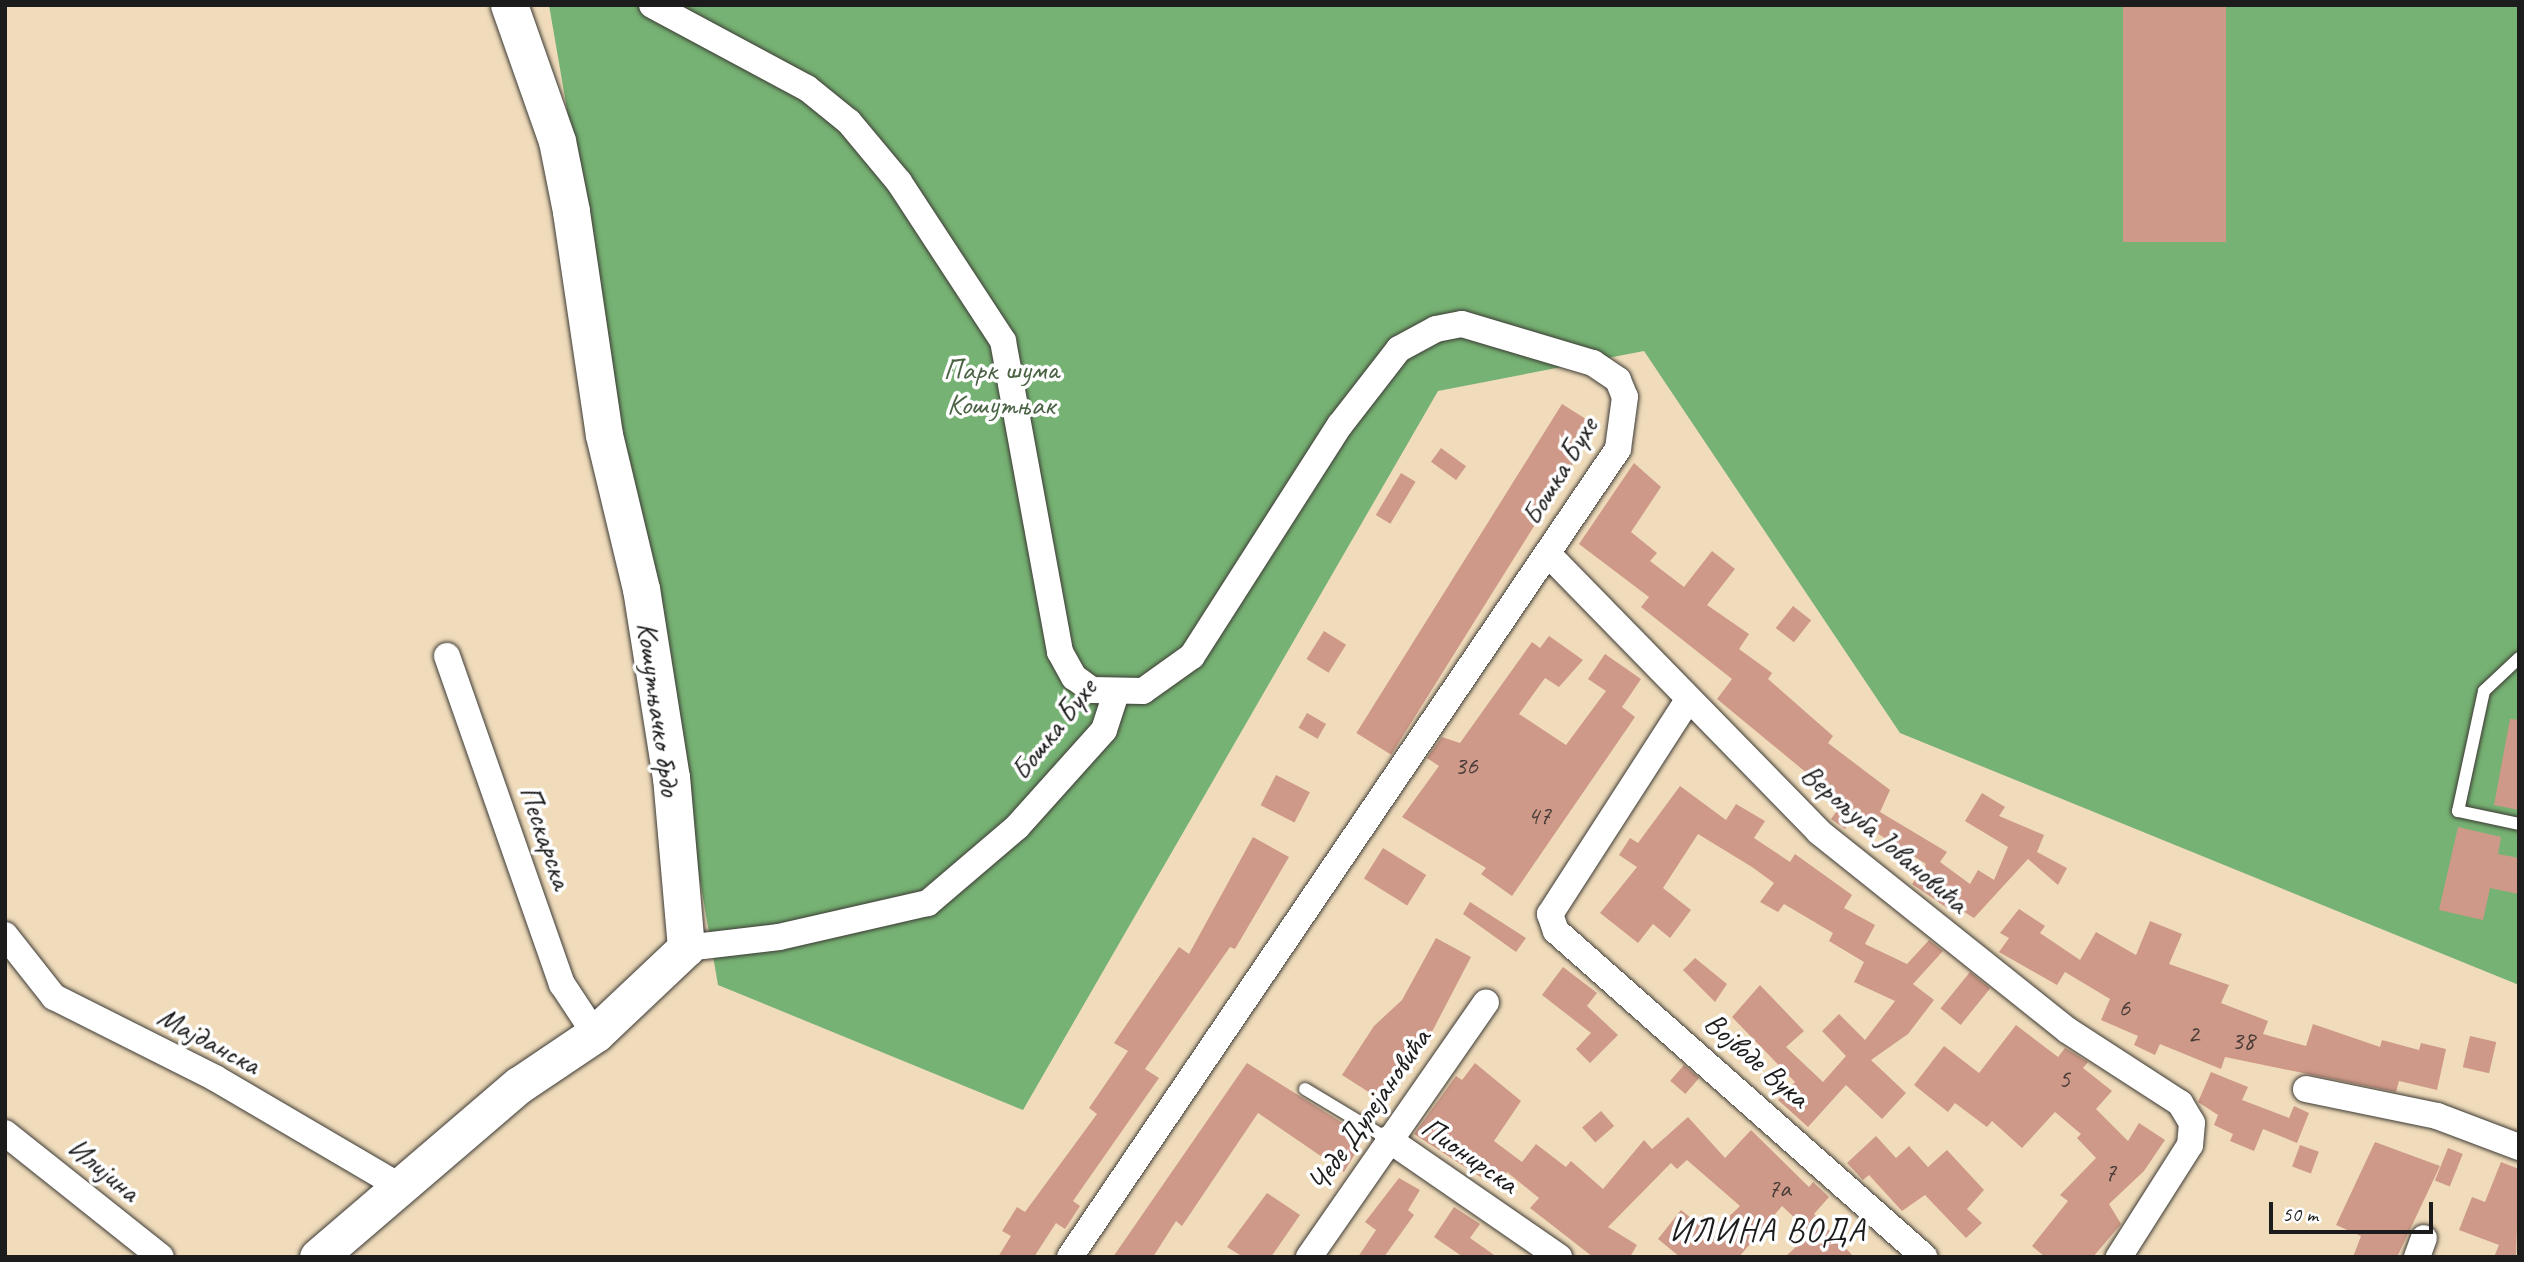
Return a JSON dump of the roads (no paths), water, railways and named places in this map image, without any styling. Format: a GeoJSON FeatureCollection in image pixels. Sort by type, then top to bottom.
{"type":"FeatureCollection","features":[{"type":"Feature","properties":{"kind":"street","name":"Кошутњачко брдо"},"geometry":{"type":"LineString","coordinates":[[509,5],[558,141],[569,199],[604,435],[642,589],[671,778],[686,948]]}},
{"type":"Feature","properties":{"kind":"street"},"geometry":{"type":"LineString","coordinates":[[652,5],[807,88],[849,122],[899,182],[1003,341],[1060,652],[1074,677],[1092,690],[1116,694]]}},
{"type":"Feature","properties":{"kind":"street","name":"Бошка Бухе"},"geometry":{"type":"LineString","coordinates":[[686,948],[779,937],[928,903],[1034,807],[1104,730],[1116,694],[1143,691],[1192,656],[1340,425],[1398,349],[1436,329],[1462,324],[1555,348],[1618,380],[1626,420],[1618,449],[1070,1257]]}},
{"type":"Feature","properties":{"kind":"street","name":"Верољуба Јовановића"},"geometry":{"type":"LineString","coordinates":[[1548,554],[1688,700],[1858,865],[2067,1030],[2170,1094],[2192,1124],[2190,1144],[2119,1257]]}},
{"type":"Feature","properties":{"kind":"street","name":"Пескарска"},"geometry":{"type":"LineString","coordinates":[[447,656],[562,984],[595,1034]]}},
{"type":"Feature","properties":{"kind":"street","name":"Војводе Вука"},"geometry":{"type":"LineString","coordinates":[[1688,700],[1550,914],[1556,931],[1925,1257]]}},
{"type":"Feature","properties":{"kind":"street","name":"Мајданска"},"geometry":{"type":"LineString","coordinates":[[5,935],[54,997],[215,1078],[399,1186]]}},
{"type":"Feature","properties":{"kind":"street"},"geometry":{"type":"LineString","coordinates":[[318,1257],[519,1084],[595,1034],[686,948]]}},
{"type":"Feature","properties":{"kind":"street","name":"Чеде Дулејановића"},"geometry":{"type":"LineString","coordinates":[[1309,1257],[1388,1139],[1486,1002]]}},
{"type":"Feature","properties":{"kind":"street"},"geometry":{"type":"LineString","coordinates":[[2306,1089],[2437,1116],[2519,1147]]}},
{"type":"Feature","properties":{"kind":"street","name":"Илијина"},"geometry":{"type":"LineString","coordinates":[[5,1133],[161,1257]]}},
{"type":"Feature","properties":{"kind":"street","name":"Пионирска"},"geometry":{"type":"LineString","coordinates":[[1388,1139],[1551,1255]]}},
{"type":"Feature","properties":{"kind":"lane"},"geometry":{"type":"LineString","coordinates":[[2519,658],[2484,691],[2458,811],[2519,824]]}},
{"type":"Feature","properties":{"kind":"lane","name":"Пионирска"},"geometry":{"type":"LineString","coordinates":[[1305,1088],[1388,1139]]}},
{"type":"Feature","properties":{"kind":"district","name":"ИЛИНА ВОДА"},"geometry":{"type":"Point","coordinates":[1768,1231]}},
{"type":"Feature","properties":{"kind":"park label","name":"Парк шума Кошутњак"},"geometry":{"type":"Point","coordinates":[1001,386]}}]}
